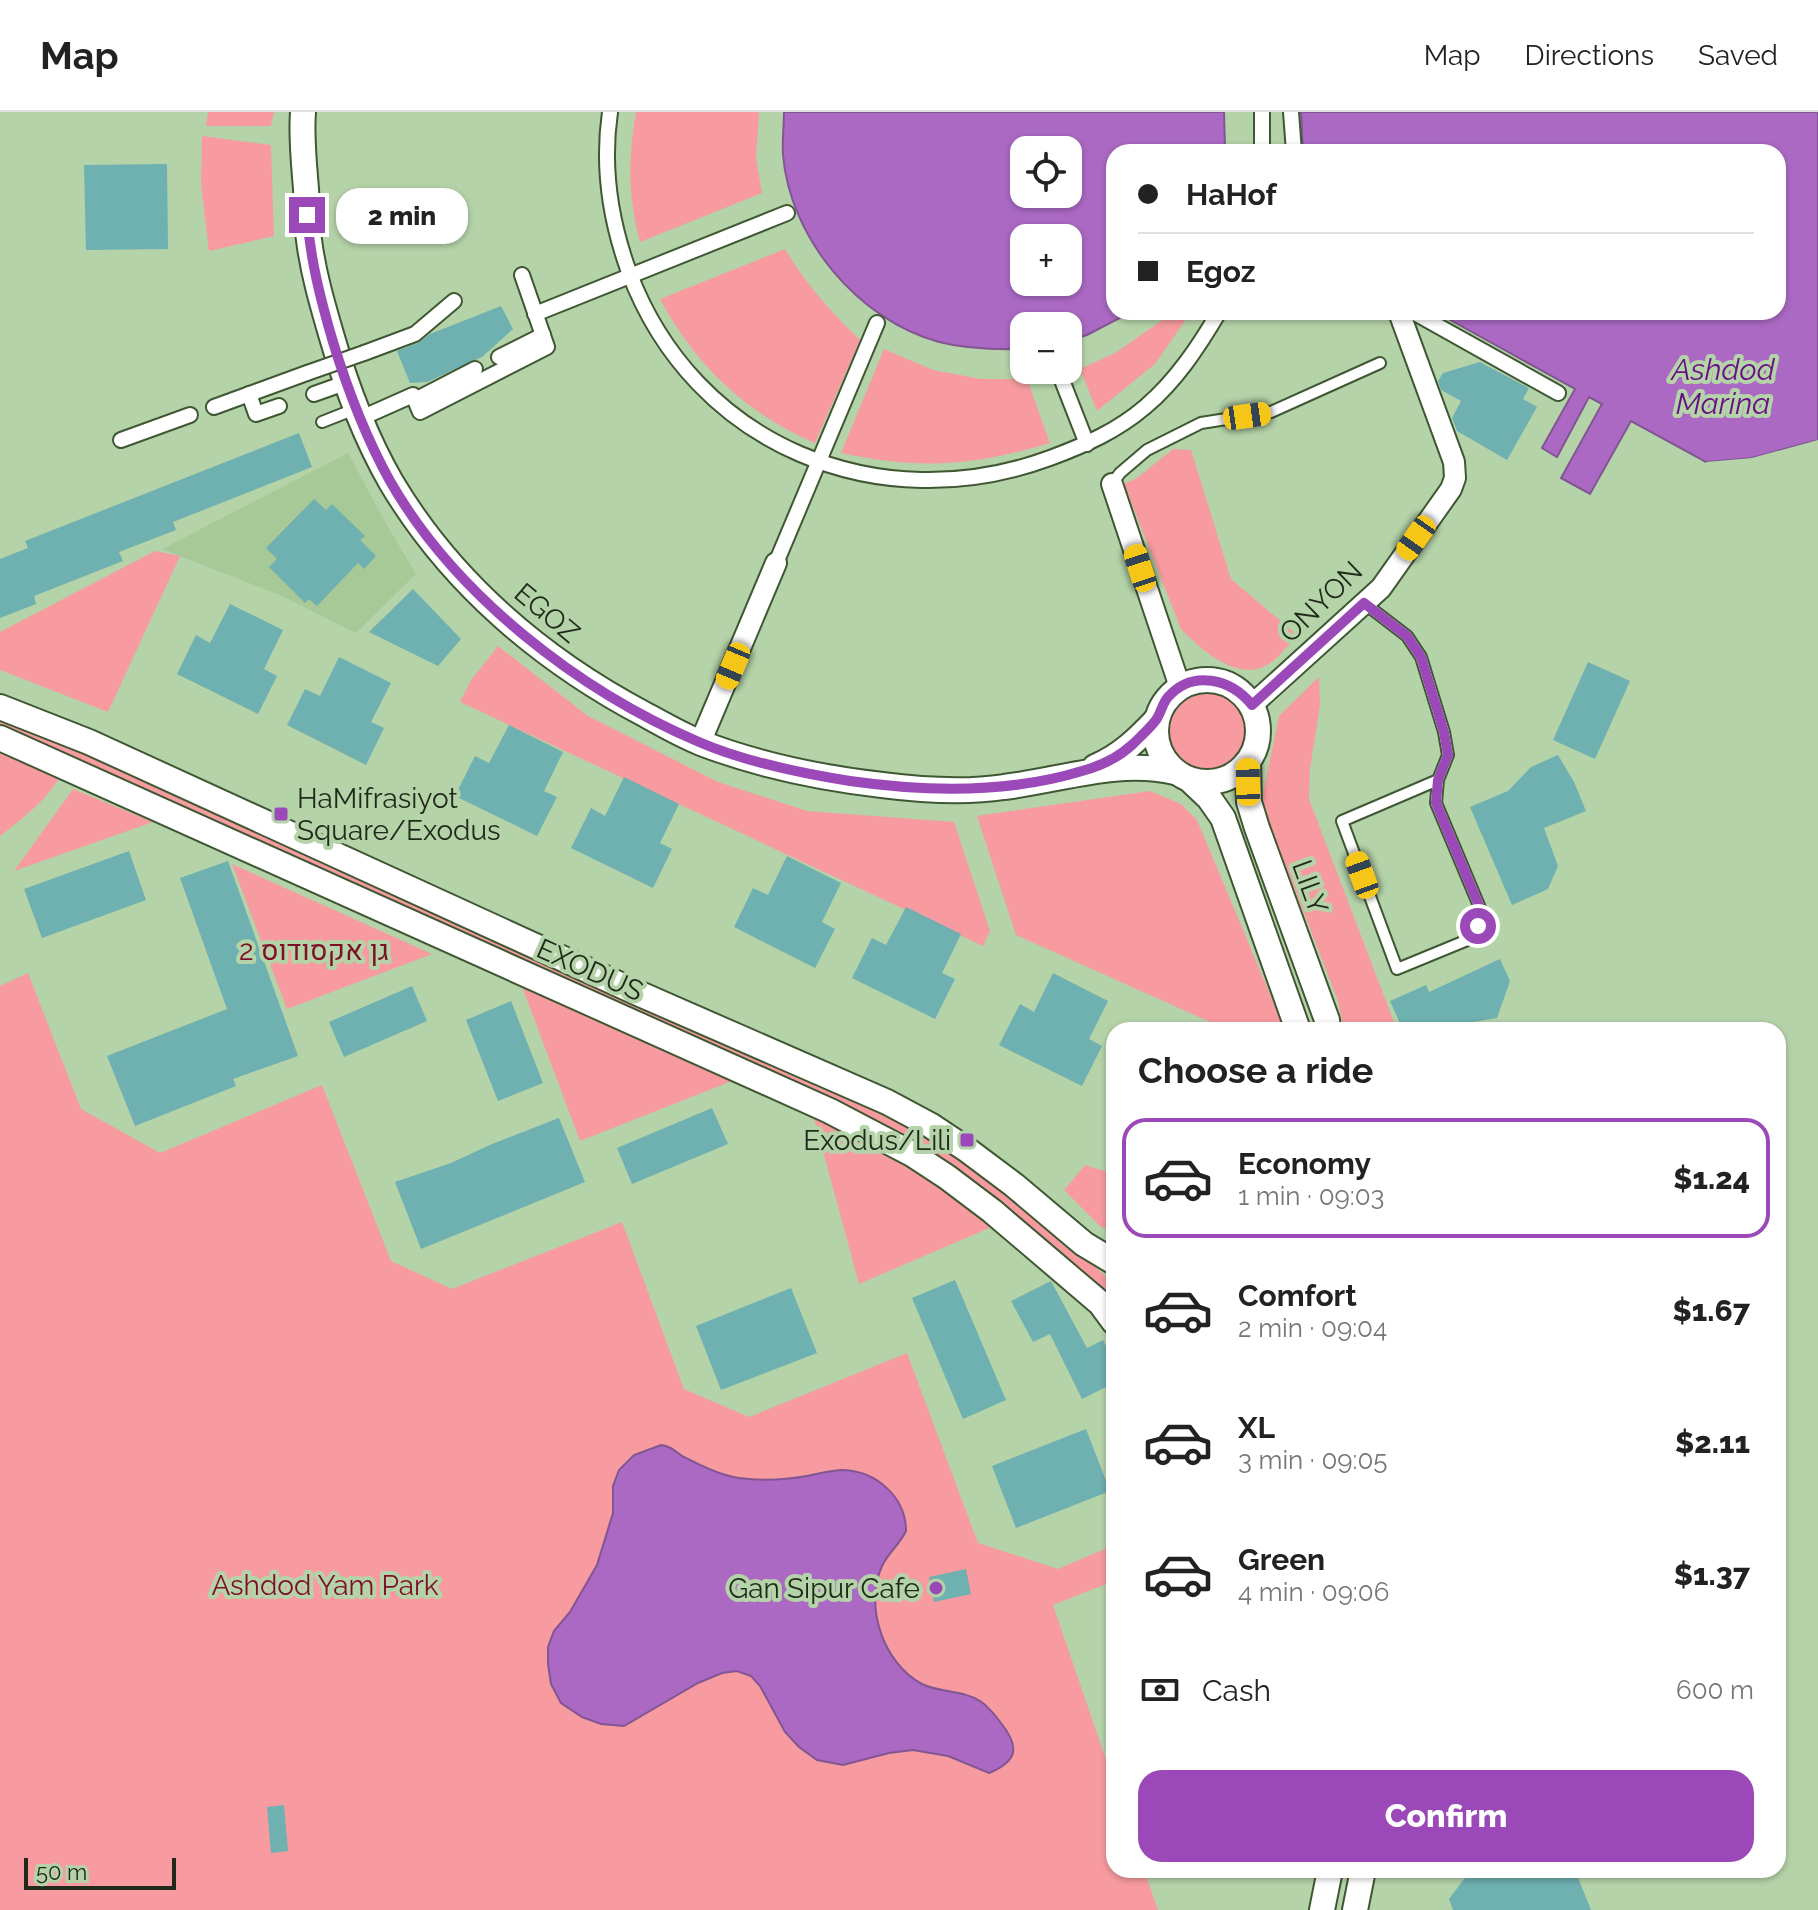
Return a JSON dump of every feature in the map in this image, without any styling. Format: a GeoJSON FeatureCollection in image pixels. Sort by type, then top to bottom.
{"type":"FeatureCollection","features":[{"type":"Feature","properties":{"kind":"street","name":"EGOZ"},"geometry":{"type":"LineString","coordinates":[[303,112],[301,134],[309,240],[320,296],[357,414],[392,484],[422,528],[461,575],[506,620],[582,680],[700,743],[785,768],[885,786],[936,790],[1003,788],[1082,772],[1152,767],[1183,776]]}},
{"type":"Feature","properties":{"kind":"street"},"geometry":{"type":"LineString","coordinates":[[610,112],[606,171],[619,245],[658,334],[682,367],[733,416],[768,439],[819,460],[898,480],[960,481],[1038,462],[1111,432],[1146,407],[1190,357],[1214,320]]}},
{"type":"Feature","properties":{"kind":"street"},"geometry":{"type":"LineString","coordinates":[[1262,112],[1262,144]]}},
{"type":"Feature","properties":{"kind":"street"},"geometry":{"type":"LineString","coordinates":[[1291,112],[1293,144]]}},
{"type":"Feature","properties":{"kind":"street"},"geometry":{"type":"LineString","coordinates":[[535,314],[787,213]]}},
{"type":"Feature","properties":{"kind":"street"},"geometry":{"type":"LineString","coordinates":[[357,414],[413,395],[420,412],[547,347],[522,275]]}},
{"type":"Feature","properties":{"kind":"street"},"geometry":{"type":"LineString","coordinates":[[214,407],[415,334],[454,301]]}},
{"type":"Feature","properties":{"kind":"street","name":"ONYON"},"geometry":{"type":"LineString","coordinates":[[1252,705],[1381,588],[1451,489],[1455,478],[1454,462],[1402,320]]}},
{"type":"Feature","properties":{"kind":"street"},"geometry":{"type":"LineString","coordinates":[[1427,320],[1558,393]]}},
{"type":"Feature","properties":{"kind":"street"},"geometry":{"type":"LineString","coordinates":[[700,743],[877,323]]}},
{"type":"Feature","properties":{"kind":"street"},"geometry":{"type":"LineString","coordinates":[[499,357],[543,335]]}},
{"type":"Feature","properties":{"kind":"street"},"geometry":{"type":"LineString","coordinates":[[415,400],[475,369]]}},
{"type":"Feature","properties":{"kind":"street"},"geometry":{"type":"LineString","coordinates":[[314,394],[345,383]]}},
{"type":"Feature","properties":{"kind":"street"},"geometry":{"type":"LineString","coordinates":[[1063,384],[1087,444]]}},
{"type":"Feature","properties":{"kind":"street"},"geometry":{"type":"LineString","coordinates":[[249,394],[256,414],[279,406]]}},
{"type":"Feature","properties":{"kind":"street"},"geometry":{"type":"LineString","coordinates":[[121,440],[190,415]]}},
{"type":"Feature","properties":{"kind":"street"},"geometry":{"type":"LineString","coordinates":[[1112,484],[1180,687]]}},
{"type":"Feature","properties":{"kind":"street"},"geometry":{"type":"LineString","coordinates":[[1183,776],[1206,782],[1222,780],[1248,762],[1255,749],[1257,719],[1252,705],[1241,692],[1226,683],[1210,679],[1180,687],[1162,706],[1157,719],[1158,748],[1165,761],[1209,798],[1223,818],[1295,1022]]}},
{"type":"Feature","properties":{"kind":"street","name":"EXODUS"},"geometry":{"type":"LineString","coordinates":[[0,707],[89,742],[640,994],[887,1102],[966,1149],[1084,1244],[1106,1257]]}},
{"type":"Feature","properties":{"kind":"street","name":"EGOZ"},"geometry":{"type":"LineString","coordinates":[[1082,772],[1110,761],[1131,746],[1157,719]]}},
{"type":"Feature","properties":{"kind":"street","name":"EXODUS"},"geometry":{"type":"LineString","coordinates":[[0,738],[871,1132],[912,1154],[992,1211],[1106,1311]]}},
{"type":"Feature","properties":{"kind":"street","name":"LILY"},"geometry":{"type":"LineString","coordinates":[[1248,762],[1249,802],[1327,1022]]}},
{"type":"Feature","properties":{"kind":"street"},"geometry":{"type":"LineString","coordinates":[[1322,1910],[1328,1878]]}},
{"type":"Feature","properties":{"kind":"street"},"geometry":{"type":"LineString","coordinates":[[1355,1910],[1361,1878]]}},
{"type":"Feature","properties":{"kind":"lane"},"geometry":{"type":"LineString","coordinates":[[1112,484],[1147,450],[1201,423],[1271,412],[1380,363]]}},
{"type":"Feature","properties":{"kind":"lane"},"geometry":{"type":"LineString","coordinates":[[322,422],[357,414]]}},
{"type":"Feature","properties":{"kind":"lane"},"geometry":{"type":"LineString","coordinates":[[1364,603],[1407,636],[1421,657],[1448,755],[1438,780],[1436,803],[1480,908],[1478,926],[1470,939],[1397,969],[1342,821],[1438,780]]}},
{"type":"Feature","properties":{"kind":"shaded area"},"geometry":{"type":"Polygon","coordinates":[[[348,453],[416,574],[356,633],[282,596],[162,549],[348,453]]]}},
{"type":"Feature","properties":{"kind":"green space"},"geometry":{"type":"Polygon","coordinates":[[[208,112],[274,112],[271,126],[206,126],[208,112]]]}},
{"type":"Feature","properties":{"kind":"green space"},"geometry":{"type":"Polygon","coordinates":[[[636,112],[759,112],[756,158],[762,193],[640,242],[630,177],[636,112]]]}},
{"type":"Feature","properties":{"kind":"green space"},"geometry":{"type":"Polygon","coordinates":[[[202,136],[271,145],[274,236],[209,251],[201,185],[202,136]]]}},
{"type":"Feature","properties":{"kind":"green space"},"geometry":{"type":"Polygon","coordinates":[[[785,249],[820,297],[860,340],[815,443],[767,417],[725,385],[690,346],[660,299],[785,249]]]}},
{"type":"Feature","properties":{"kind":"green space"},"geometry":{"type":"Polygon","coordinates":[[[1162,320],[1185,320],[1155,364],[1097,411],[1082,368],[1115,353],[1162,320]]]}},
{"type":"Feature","properties":{"kind":"green space"},"geometry":{"type":"Polygon","coordinates":[[[884,349],[933,370],[981,379],[1010,379],[1010,384],[1029,384],[1050,443],[996,457],[946,463],[896,462],[841,453],[884,349]]]}},
{"type":"Feature","properties":{"kind":"green space"},"geometry":{"type":"Polygon","coordinates":[[[1173,449],[1191,450],[1231,579],[1297,635],[1274,660],[1258,669],[1246,670],[1221,662],[1181,629],[1124,484],[1137,478],[1173,449]]]}},
{"type":"Feature","properties":{"kind":"green space"},"geometry":{"type":"Polygon","coordinates":[[[155,551],[180,556],[108,712],[0,670],[0,632],[155,551]]]}},
{"type":"Feature","properties":{"kind":"green space"},"geometry":{"type":"Polygon","coordinates":[[[498,646],[588,716],[718,782],[807,811],[954,822],[990,931],[983,946],[460,702],[471,680],[498,646]]]}},
{"type":"Feature","properties":{"kind":"green space"},"geometry":{"type":"Polygon","coordinates":[[[1319,677],[1320,705],[1310,769],[1309,799],[1394,1022],[1342,1022],[1338,1001],[1264,810],[1263,794],[1279,716],[1319,677]]]}},
{"type":"Feature","properties":{"kind":"green space"},"geometry":{"type":"Polygon","coordinates":[[[1207,688],[1224,691],[1238,700],[1247,714],[1250,731],[1247,748],[1238,762],[1224,771],[1207,774],[1190,771],[1176,762],[1167,748],[1164,731],[1167,714],[1176,700],[1190,691],[1207,688]]]}},
{"type":"Feature","properties":{"kind":"green space"},"geometry":{"type":"Polygon","coordinates":[[[0,714],[783,1057],[959,1157],[1106,1277],[1106,1293],[950,1172],[0,730],[0,714]]]}},
{"type":"Feature","properties":{"kind":"green space"},"geometry":{"type":"Polygon","coordinates":[[[0,751],[59,779],[40,803],[0,836],[0,751]]]}},
{"type":"Feature","properties":{"kind":"green space"},"geometry":{"type":"Polygon","coordinates":[[[73,789],[153,822],[14,871],[73,789]]]}},
{"type":"Feature","properties":{"kind":"green space"},"geometry":{"type":"Polygon","coordinates":[[[1150,791],[1181,804],[1197,820],[1282,1022],[1210,1022],[1016,935],[977,816],[1150,791]]]}},
{"type":"Feature","properties":{"kind":"green space","name":"גן אקסודוס 2"},"geometry":{"type":"Polygon","coordinates":[[[232,864],[432,954],[287,1009],[232,864]]]}},
{"type":"Feature","properties":{"kind":"green space","name":"Ashdod Yam Park"},"geometry":{"type":"Polygon","coordinates":[[[28,973],[81,1109],[160,1153],[322,1085],[391,1261],[452,1289],[622,1222],[684,1389],[749,1417],[907,1353],[978,1543],[1058,1569],[1106,1548],[1106,1584],[1053,1605],[1106,1760],[1106,1878],[1147,1878],[1158,1910],[0,1910],[0,986],[28,973]]]}},
{"type":"Feature","properties":{"kind":"green space"},"geometry":{"type":"Polygon","coordinates":[[[520,981],[737,1079],[580,1141],[520,981]]]}},
{"type":"Feature","properties":{"kind":"green space"},"geometry":{"type":"Polygon","coordinates":[[[814,1118],[901,1156],[994,1226],[859,1284],[814,1118]]]}},
{"type":"Feature","properties":{"kind":"green space"},"geometry":{"type":"Polygon","coordinates":[[[1085,1165],[1106,1172],[1106,1229],[1101,1227],[1064,1190],[1085,1165]]]}},
{"type":"Feature","properties":{"kind":"water"},"geometry":{"type":"Polygon","coordinates":[[[784,112],[1224,112],[1225,144],[1106,144],[1106,320],[1116,320],[1082,337],[1082,312],[1010,312],[1010,349],[960,346],[909,331],[881,315],[833,271],[814,245],[788,186],[783,155],[784,112]]]}},
{"type":"Feature","properties":{"kind":"water","name":"Ashdod Marina"},"geometry":{"type":"Polygon","coordinates":[[[1301,112],[1818,112],[1818,440],[1752,458],[1706,462],[1631,421],[1590,494],[1561,478],[1602,404],[1589,397],[1557,457],[1542,448],[1575,389],[1450,320],[1786,320],[1786,144],[1303,144],[1301,112]]]}},
{"type":"Feature","properties":{"kind":"water"},"geometry":{"type":"Polygon","coordinates":[[[661,1445],[724,1475],[739,1478],[781,1479],[843,1470],[867,1475],[887,1488],[901,1507],[906,1531],[882,1566],[877,1582],[876,1615],[887,1648],[908,1675],[922,1684],[973,1697],[989,1708],[1011,1739],[1013,1752],[1006,1764],[989,1773],[948,1756],[913,1750],[843,1765],[817,1760],[785,1732],[760,1686],[751,1676],[737,1671],[722,1673],[698,1683],[624,1726],[601,1724],[582,1717],[561,1703],[551,1684],[548,1664],[548,1647],[554,1631],[570,1612],[597,1565],[613,1513],[613,1486],[619,1470],[634,1455],[661,1445]]]}},
{"type":"Feature","properties":{"kind":"pier"},"geometry":{"type":"Polygon","coordinates":[[[1818,440],[1818,444],[1753,462],[1708,466],[1706,462],[1752,458],[1818,440]]]}},
{"type":"Feature","properties":{"kind":"building"},"geometry":{"type":"Polygon","coordinates":[[[167,164],[168,249],[86,250],[84,165],[167,164]]]}},
{"type":"Feature","properties":{"kind":"building"},"geometry":{"type":"Polygon","coordinates":[[[501,306],[513,329],[482,357],[427,382],[410,383],[397,351],[418,343],[430,334],[501,306]]]}},
{"type":"Feature","properties":{"kind":"building"},"geometry":{"type":"Polygon","coordinates":[[[1480,362],[1529,388],[1523,399],[1537,407],[1507,460],[1457,431],[1452,418],[1461,401],[1441,390],[1438,381],[1443,373],[1480,362]]]}},
{"type":"Feature","properties":{"kind":"building"},"geometry":{"type":"Polygon","coordinates":[[[299,433],[312,467],[173,522],[176,530],[119,552],[123,561],[34,596],[36,604],[0,618],[0,559],[28,548],[25,541],[299,433]]]}},
{"type":"Feature","properties":{"kind":"building"},"geometry":{"type":"Polygon","coordinates":[[[314,499],[326,510],[332,504],[365,536],[360,540],[376,556],[364,569],[358,563],[317,606],[309,599],[305,603],[269,567],[277,559],[266,548],[314,499]]]}},
{"type":"Feature","properties":{"kind":"building"},"geometry":{"type":"Polygon","coordinates":[[[413,589],[461,639],[438,666],[369,632],[413,589]]]}},
{"type":"Feature","properties":{"kind":"building"},"geometry":{"type":"Polygon","coordinates":[[[230,604],[283,630],[264,669],[277,676],[258,714],[177,674],[196,635],[210,643],[230,604]]]}},
{"type":"Feature","properties":{"kind":"building"},"geometry":{"type":"Polygon","coordinates":[[[339,657],[391,683],[371,722],[384,728],[366,765],[287,725],[305,689],[320,696],[339,657]]]}},
{"type":"Feature","properties":{"kind":"building"},"geometry":{"type":"Polygon","coordinates":[[[1588,662],[1630,681],[1595,759],[1553,740],[1588,662]]]}},
{"type":"Feature","properties":{"kind":"building"},"geometry":{"type":"Polygon","coordinates":[[[509,725],[563,752],[544,791],[557,797],[537,836],[455,796],[475,756],[489,763],[509,725]]]}},
{"type":"Feature","properties":{"kind":"building"},"geometry":{"type":"Polygon","coordinates":[[[1558,755],[1586,811],[1544,828],[1558,866],[1548,889],[1512,905],[1470,807],[1508,791],[1531,767],[1558,755]]]}},
{"type":"Feature","properties":{"kind":"building"},"geometry":{"type":"Polygon","coordinates":[[[624,777],[679,804],[660,843],[672,849],[653,888],[571,848],[591,808],[605,816],[624,777]]]}},
{"type":"Feature","properties":{"kind":"building"},"geometry":{"type":"Polygon","coordinates":[[[129,851],[146,900],[42,938],[24,889],[129,851]]]}},
{"type":"Feature","properties":{"kind":"building"},"geometry":{"type":"Polygon","coordinates":[[[787,856],[841,883],[822,922],[835,929],[815,968],[734,927],[753,888],[768,895],[787,856]]]}},
{"type":"Feature","properties":{"kind":"building"},"geometry":{"type":"Polygon","coordinates":[[[228,861],[298,1056],[233,1079],[236,1086],[135,1126],[107,1056],[227,1009],[180,878],[228,861]]]}},
{"type":"Feature","properties":{"kind":"building"},"geometry":{"type":"Polygon","coordinates":[[[906,907],[961,934],[942,973],[955,979],[935,1019],[852,978],[872,938],[886,945],[906,907]]]}},
{"type":"Feature","properties":{"kind":"building"},"geometry":{"type":"Polygon","coordinates":[[[1500,959],[1510,981],[1497,1018],[1474,1022],[1399,1022],[1390,1001],[1426,985],[1429,992],[1500,959]]]}},
{"type":"Feature","properties":{"kind":"building"},"geometry":{"type":"Polygon","coordinates":[[[1053,973],[1108,1001],[1089,1039],[1102,1046],[1082,1086],[999,1045],[1020,1004],[1034,1012],[1053,973]]]}},
{"type":"Feature","properties":{"kind":"building"},"geometry":{"type":"Polygon","coordinates":[[[412,986],[427,1021],[344,1057],[329,1022],[412,986]]]}},
{"type":"Feature","properties":{"kind":"building"},"geometry":{"type":"Polygon","coordinates":[[[511,1001],[543,1083],[498,1101],[466,1020],[511,1001]]]}},
{"type":"Feature","properties":{"kind":"building"},"geometry":{"type":"Polygon","coordinates":[[[712,1108],[728,1144],[632,1184],[617,1148],[712,1108]]]}},
{"type":"Feature","properties":{"kind":"building"},"geometry":{"type":"Polygon","coordinates":[[[559,1118],[585,1182],[421,1249],[395,1182],[451,1163],[559,1118]]]}},
{"type":"Feature","properties":{"kind":"building"},"geometry":{"type":"Polygon","coordinates":[[[955,1280],[1006,1400],[963,1419],[912,1298],[955,1280]]]}},
{"type":"Feature","properties":{"kind":"building"},"geometry":{"type":"Polygon","coordinates":[[[1051,1281],[1087,1348],[1103,1340],[1106,1346],[1106,1387],[1082,1399],[1050,1334],[1033,1342],[1011,1301],[1051,1281]]]}},
{"type":"Feature","properties":{"kind":"building"},"geometry":{"type":"Polygon","coordinates":[[[791,1288],[817,1353],[721,1390],[696,1326],[791,1288]]]}},
{"type":"Feature","properties":{"kind":"building"},"geometry":{"type":"Polygon","coordinates":[[[1086,1429],[1106,1481],[1106,1493],[1016,1528],[992,1466],[1086,1429]]]}},
{"type":"Feature","properties":{"kind":"building"},"geometry":{"type":"Polygon","coordinates":[[[966,1569],[971,1594],[934,1602],[929,1577],[966,1569]]]}},
{"type":"Feature","properties":{"kind":"building"},"geometry":{"type":"Polygon","coordinates":[[[284,1805],[288,1851],[271,1853],[267,1807],[284,1805]]]}},
{"type":"Feature","properties":{"kind":"building"},"geometry":{"type":"Polygon","coordinates":[[[1465,1878],[1578,1878],[1591,1910],[1453,1910],[1449,1899],[1465,1878]]]}},
{"type":"Feature","properties":{"kind":"place","name":"HaMifrasiyot Square/Exodus"},"geometry":{"type":"Point","coordinates":[281,814]}},
{"type":"Feature","properties":{"kind":"place","name":"Exodus/Lili"},"geometry":{"type":"Point","coordinates":[967,1140]}},
{"type":"Feature","properties":{"kind":"place","name":"Gan Sipur Cafe"},"geometry":{"type":"Point","coordinates":[936,1588]}},
{"type":"Feature","properties":{"kind":"route"},"geometry":{"type":"LineString","coordinates":[[307,215],[320,296],[345,383],[369,441],[392,484],[422,528],[461,575],[506,620],[582,680],[700,743],[785,768],[885,786],[936,790],[1003,788],[1082,772],[1110,761],[1131,746],[1157,719],[1170,695],[1193,682],[1210,679],[1226,683],[1241,692],[1252,705],[1364,603],[1389,619],[1407,636],[1421,657],[1448,755],[1438,780],[1436,803],[1480,908],[1478,926]]}}]}
